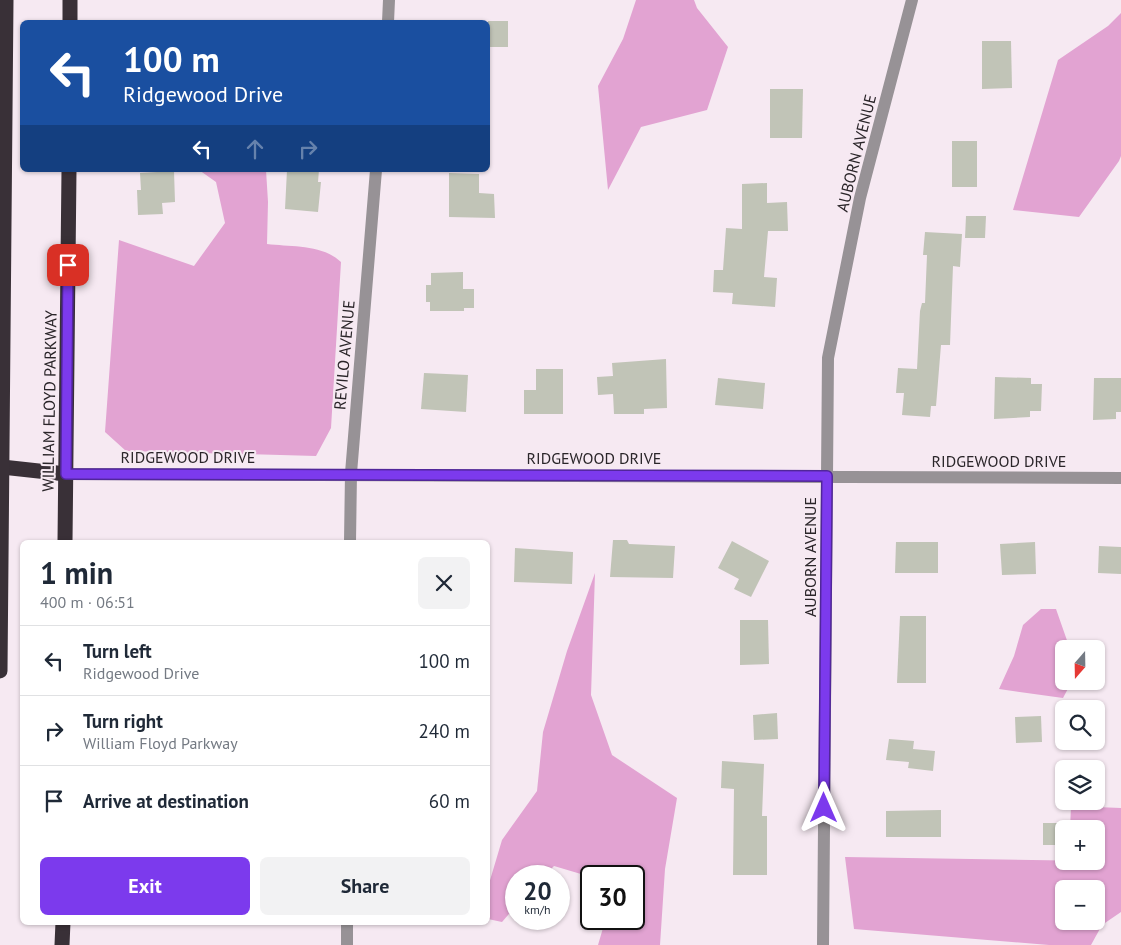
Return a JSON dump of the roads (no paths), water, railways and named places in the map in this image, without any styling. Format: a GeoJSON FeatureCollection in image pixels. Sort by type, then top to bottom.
{"type":"FeatureCollection","features":[{"type":"Feature","properties":{"kind":"highway"},"geometry":{"type":"LineString","coordinates":[[0,670],[6,0]]}},
{"type":"Feature","properties":{"kind":"highway"},"geometry":{"type":"LineString","coordinates":[[70,0],[70,20]]}},
{"type":"Feature","properties":{"kind":"highway","name":"WILLIAM FLOYD PARKWAY"},"geometry":{"type":"LineString","coordinates":[[65,540],[69,172]]}},
{"type":"Feature","properties":{"kind":"highway"},"geometry":{"type":"LineString","coordinates":[[1,467],[66,474]]}},
{"type":"Feature","properties":{"kind":"highway"},"geometry":{"type":"LineString","coordinates":[[62,925],[62,945]]}},
{"type":"Feature","properties":{"kind":"street"},"geometry":{"type":"LineString","coordinates":[[388,20],[389,0]]}},
{"type":"Feature","properties":{"kind":"street","name":"AUBORN AVENUE"},"geometry":{"type":"LineString","coordinates":[[823,945],[828,358],[860,198],[912,0]]}},
{"type":"Feature","properties":{"kind":"street","name":"REVILO AVENUE"},"geometry":{"type":"LineString","coordinates":[[350,540],[351,473],[376,172]]}},
{"type":"Feature","properties":{"kind":"street","name":"RIDGEWOOD DRIVE"},"geometry":{"type":"LineString","coordinates":[[66,474],[351,473],[1121,478]]}},
{"type":"Feature","properties":{"kind":"street"},"geometry":{"type":"LineString","coordinates":[[347,925],[347,945]]}}]}
